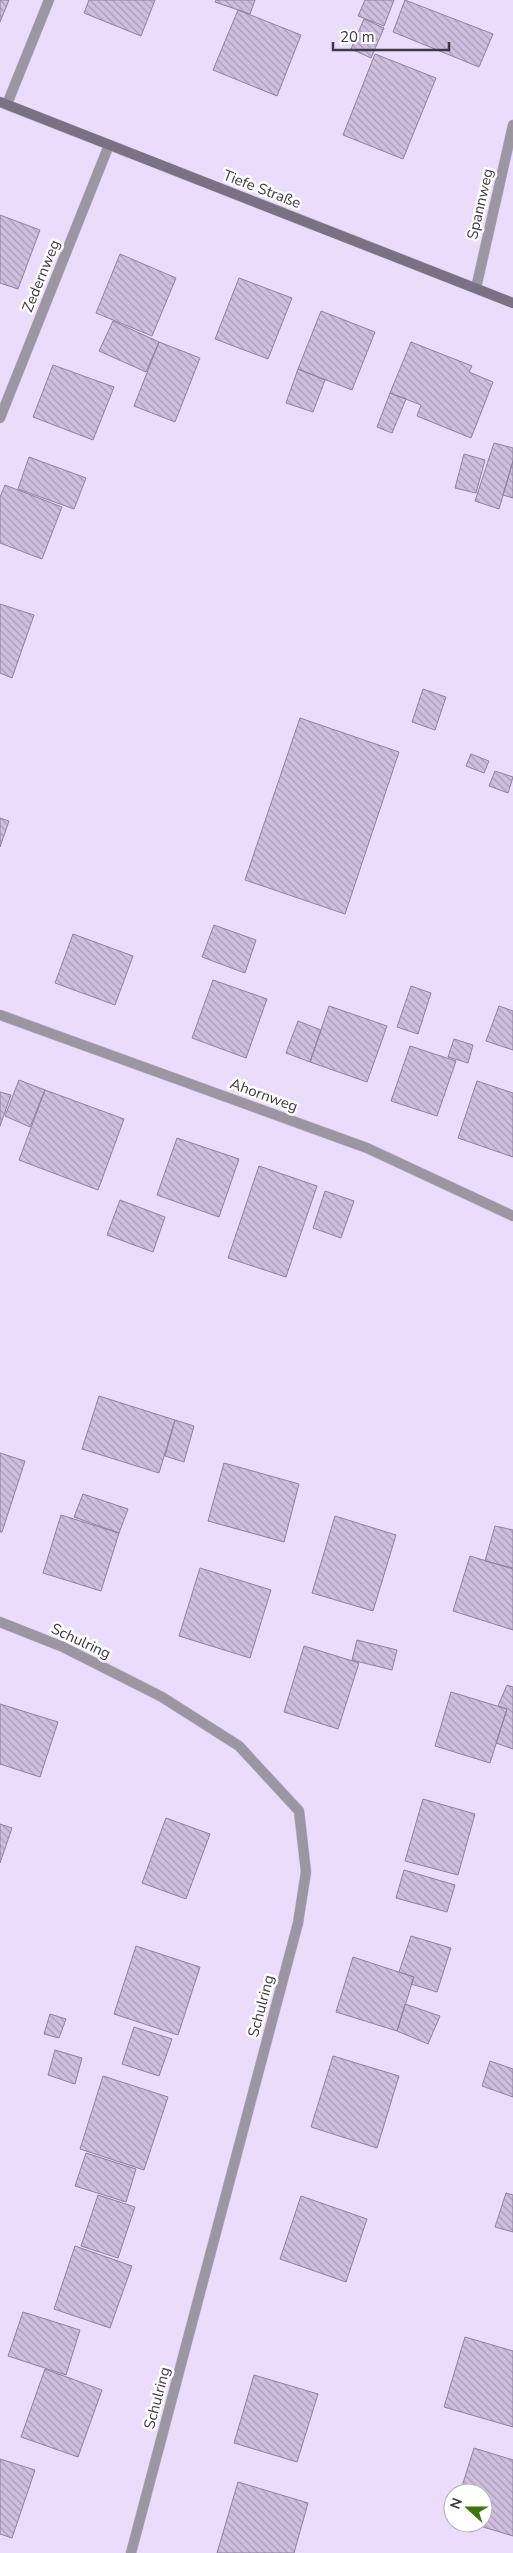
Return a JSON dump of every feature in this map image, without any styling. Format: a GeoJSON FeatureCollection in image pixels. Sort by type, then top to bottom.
{"type":"FeatureCollection","features":[{"type":"Feature","properties":{"kind":"main road","name":"Tiefe Straße"},"geometry":{"type":"LineString","coordinates":[[3,103],[513,303]]}},
{"type":"Feature","properties":{"kind":"street"},"geometry":{"type":"LineString","coordinates":[[3,103],[50,0]]}},
{"type":"Feature","properties":{"kind":"street","name":"Spannweg"},"geometry":{"type":"LineString","coordinates":[[476,288],[513,125]]}},
{"type":"Feature","properties":{"kind":"street","name":"Zedernweg"},"geometry":{"type":"LineString","coordinates":[[0,418],[110,146]]}},
{"type":"Feature","properties":{"kind":"street","name":"Ahornweg"},"geometry":{"type":"LineString","coordinates":[[0,1015],[367,1148],[513,1216]]}},
{"type":"Feature","properties":{"kind":"street","name":"Schulring"},"geometry":{"type":"LineString","coordinates":[[0,1622],[63,1647],[177,1707],[239,1746],[299,1811],[306,1872],[298,1923],[131,2553]]}},
{"type":"Feature","properties":{"kind":"building"},"geometry":{"type":"Polygon","coordinates":[[[0,0],[9,0],[0,22],[0,0]]]}},
{"type":"Feature","properties":{"kind":"building"},"geometry":{"type":"Polygon","coordinates":[[[89,0],[155,0],[141,36],[84,13],[89,0]]]}},
{"type":"Feature","properties":{"kind":"building"},"geometry":{"type":"Polygon","coordinates":[[[216,0],[255,0],[250,14],[215,2],[216,0]]]}},
{"type":"Feature","properties":{"kind":"building"},"geometry":{"type":"Polygon","coordinates":[[[365,0],[394,0],[384,26],[358,16],[365,0]]]}},
{"type":"Feature","properties":{"kind":"building"},"geometry":{"type":"Polygon","coordinates":[[[405,0],[493,34],[479,67],[393,32],[405,0]]]}},
{"type":"Feature","properties":{"kind":"building"},"geometry":{"type":"Polygon","coordinates":[[[238,10],[301,35],[277,96],[213,70],[238,10]]]}},
{"type":"Feature","properties":{"kind":"building"},"geometry":{"type":"Polygon","coordinates":[[[364,19],[384,28],[371,58],[351,49],[364,19]]]}},
{"type":"Feature","properties":{"kind":"building"},"geometry":{"type":"Polygon","coordinates":[[[375,54],[436,78],[403,159],[343,135],[375,54]]]}},
{"type":"Feature","properties":{"kind":"building"},"geometry":{"type":"Polygon","coordinates":[[[0,215],[40,230],[18,289],[0,283],[0,215]]]}},
{"type":"Feature","properties":{"kind":"building"},"geometry":{"type":"Polygon","coordinates":[[[120,254],[176,278],[152,336],[96,313],[120,254]]]}},
{"type":"Feature","properties":{"kind":"building"},"geometry":{"type":"Polygon","coordinates":[[[239,278],[292,298],[268,359],[215,339],[239,278]]]}},
{"type":"Feature","properties":{"kind":"building"},"geometry":{"type":"Polygon","coordinates":[[[321,311],[375,332],[352,390],[298,369],[321,311]]]}},
{"type":"Feature","properties":{"kind":"building"},"geometry":{"type":"Polygon","coordinates":[[[113,321],[159,342],[146,372],[99,351],[113,321]]]}},
{"type":"Feature","properties":{"kind":"building"},"geometry":{"type":"Polygon","coordinates":[[[159,342],[200,358],[175,422],[134,406],[159,342]]]}},
{"type":"Feature","properties":{"kind":"building"},"geometry":{"type":"Polygon","coordinates":[[[411,342],[472,366],[469,372],[493,382],[471,438],[417,416],[421,405],[390,393],[411,342]]]}},
{"type":"Feature","properties":{"kind":"building"},"geometry":{"type":"Polygon","coordinates":[[[53,365],[114,387],[93,440],[33,417],[53,365]]]}},
{"type":"Feature","properties":{"kind":"building"},"geometry":{"type":"Polygon","coordinates":[[[298,369],[325,380],[313,412],[286,403],[298,369]]]}},
{"type":"Feature","properties":{"kind":"building"},"geometry":{"type":"Polygon","coordinates":[[[390,393],[406,399],[392,433],[377,427],[390,393]]]}},
{"type":"Feature","properties":{"kind":"building"},"geometry":{"type":"Polygon","coordinates":[[[494,443],[513,448],[513,461],[499,509],[475,501],[494,443]]]}},
{"type":"Feature","properties":{"kind":"building"},"geometry":{"type":"Polygon","coordinates":[[[464,454],[485,460],[476,493],[455,488],[464,454]]]}},
{"type":"Feature","properties":{"kind":"building"},"geometry":{"type":"Polygon","coordinates":[[[29,457],[86,478],[74,509],[18,489],[29,457]]]}},
{"type":"Feature","properties":{"kind":"building"},"geometry":{"type":"Polygon","coordinates":[[[513,461],[513,498],[503,495],[513,461]]]}},
{"type":"Feature","properties":{"kind":"building"},"geometry":{"type":"Polygon","coordinates":[[[5,485],[62,507],[42,559],[0,543],[0,497],[5,485]]]}},
{"type":"Feature","properties":{"kind":"building"},"geometry":{"type":"Polygon","coordinates":[[[0,604],[34,615],[12,678],[0,673],[0,604]]]}},
{"type":"Feature","properties":{"kind":"building"},"geometry":{"type":"Polygon","coordinates":[[[423,689],[446,697],[435,730],[412,722],[423,689]]]}},
{"type":"Feature","properties":{"kind":"building"},"geometry":{"type":"Polygon","coordinates":[[[300,718],[399,752],[345,914],[245,880],[300,718]]]}},
{"type":"Feature","properties":{"kind":"building"},"geometry":{"type":"Polygon","coordinates":[[[471,754],[489,761],[484,773],[466,766],[471,754]]]}},
{"type":"Feature","properties":{"kind":"building"},"geometry":{"type":"Polygon","coordinates":[[[495,771],[513,777],[508,793],[489,786],[495,771]]]}},
{"type":"Feature","properties":{"kind":"building"},"geometry":{"type":"Polygon","coordinates":[[[0,818],[9,821],[0,847],[0,818]]]}},
{"type":"Feature","properties":{"kind":"building"},"geometry":{"type":"Polygon","coordinates":[[[214,925],[256,940],[245,973],[202,957],[214,925]]]}},
{"type":"Feature","properties":{"kind":"building"},"geometry":{"type":"Polygon","coordinates":[[[73,934],[133,956],[115,1005],[55,983],[73,934]]]}},
{"type":"Feature","properties":{"kind":"building"},"geometry":{"type":"Polygon","coordinates":[[[213,980],[267,999],[246,1058],[192,1038],[213,980]]]}},
{"type":"Feature","properties":{"kind":"building"},"geometry":{"type":"Polygon","coordinates":[[[411,986],[431,993],[418,1034],[397,1027],[411,986]]]}},
{"type":"Feature","properties":{"kind":"building"},"geometry":{"type":"Polygon","coordinates":[[[329,1006],[387,1026],[367,1082],[310,1062],[329,1006]]]}},
{"type":"Feature","properties":{"kind":"building"},"geometry":{"type":"Polygon","coordinates":[[[499,1006],[513,1011],[513,1050],[486,1041],[499,1006]]]}},
{"type":"Feature","properties":{"kind":"building"},"geometry":{"type":"Polygon","coordinates":[[[298,1021],[321,1030],[310,1062],[286,1053],[298,1021]]]}},
{"type":"Feature","properties":{"kind":"building"},"geometry":{"type":"Polygon","coordinates":[[[454,1039],[473,1045],[468,1063],[448,1057],[454,1039]]]}},
{"type":"Feature","properties":{"kind":"building"},"geometry":{"type":"Polygon","coordinates":[[[410,1046],[456,1061],[437,1116],[391,1101],[410,1046]]]}},
{"type":"Feature","properties":{"kind":"building"},"geometry":{"type":"Polygon","coordinates":[[[19,1080],[45,1090],[30,1127],[5,1116],[19,1080]]]}},
{"type":"Feature","properties":{"kind":"building"},"geometry":{"type":"Polygon","coordinates":[[[477,1081],[513,1093],[513,1157],[458,1138],[477,1081]]]}},
{"type":"Feature","properties":{"kind":"building"},"geometry":{"type":"Polygon","coordinates":[[[45,1090],[124,1119],[98,1190],[19,1160],[45,1090]]]}},
{"type":"Feature","properties":{"kind":"building"},"geometry":{"type":"Polygon","coordinates":[[[0,1092],[11,1095],[0,1126],[0,1092]]]}},
{"type":"Feature","properties":{"kind":"building"},"geometry":{"type":"Polygon","coordinates":[[[177,1138],[239,1159],[219,1217],[157,1195],[177,1138]]]}},
{"type":"Feature","properties":{"kind":"building"},"geometry":{"type":"Polygon","coordinates":[[[259,1166],[317,1186],[286,1277],[228,1258],[259,1166]]]}},
{"type":"Feature","properties":{"kind":"building"},"geometry":{"type":"Polygon","coordinates":[[[325,1191],[354,1201],[341,1238],[313,1228],[325,1191]]]}},
{"type":"Feature","properties":{"kind":"building"},"geometry":{"type":"Polygon","coordinates":[[[120,1200],[165,1217],[153,1252],[107,1235],[120,1200]]]}},
{"type":"Feature","properties":{"kind":"building"},"geometry":{"type":"Polygon","coordinates":[[[99,1396],[175,1420],[159,1473],[82,1449],[99,1396]]]}},
{"type":"Feature","properties":{"kind":"building"},"geometry":{"type":"Polygon","coordinates":[[[175,1420],[194,1426],[184,1462],[165,1456],[175,1420]]]}},
{"type":"Feature","properties":{"kind":"building"},"geometry":{"type":"Polygon","coordinates":[[[0,1453],[25,1461],[2,1532],[0,1532],[0,1453]]]}},
{"type":"Feature","properties":{"kind":"building"},"geometry":{"type":"Polygon","coordinates":[[[224,1463],[299,1484],[284,1542],[208,1521],[224,1463]]]}},
{"type":"Feature","properties":{"kind":"building"},"geometry":{"type":"Polygon","coordinates":[[[83,1494],[128,1509],[119,1533],[74,1517],[83,1494]]]}},
{"type":"Feature","properties":{"kind":"building"},"geometry":{"type":"Polygon","coordinates":[[[61,1515],[119,1533],[101,1591],[43,1573],[61,1515]]]}},
{"type":"Feature","properties":{"kind":"building"},"geometry":{"type":"Polygon","coordinates":[[[335,1516],[396,1535],[373,1611],[312,1593],[335,1516]]]}},
{"type":"Feature","properties":{"kind":"building"},"geometry":{"type":"Polygon","coordinates":[[[495,1526],[513,1530],[513,1568],[485,1561],[495,1526]]]}},
{"type":"Feature","properties":{"kind":"building"},"geometry":{"type":"Polygon","coordinates":[[[470,1556],[513,1569],[513,1630],[453,1611],[470,1556]]]}},
{"type":"Feature","properties":{"kind":"building"},"geometry":{"type":"Polygon","coordinates":[[[200,1568],[271,1590],[250,1658],[179,1636],[200,1568]]]}},
{"type":"Feature","properties":{"kind":"building"},"geometry":{"type":"Polygon","coordinates":[[[357,1640],[397,1650],[392,1670],[352,1660],[357,1640]]]}},
{"type":"Feature","properties":{"kind":"building"},"geometry":{"type":"Polygon","coordinates":[[[304,1646],[359,1663],[338,1729],[284,1712],[304,1646]]]}},
{"type":"Feature","properties":{"kind":"building"},"geometry":{"type":"Polygon","coordinates":[[[507,1685],[513,1687],[513,1749],[496,1743],[507,1709],[498,1706],[507,1685]]]}},
{"type":"Feature","properties":{"kind":"building"},"geometry":{"type":"Polygon","coordinates":[[[451,1692],[507,1709],[490,1763],[435,1746],[451,1692]]]}},
{"type":"Feature","properties":{"kind":"building"},"geometry":{"type":"Polygon","coordinates":[[[0,1704],[58,1722],[40,1777],[0,1764],[0,1704]]]}},
{"type":"Feature","properties":{"kind":"building"},"geometry":{"type":"Polygon","coordinates":[[[423,1799],[475,1814],[458,1875],[405,1861],[423,1799]]]}},
{"type":"Feature","properties":{"kind":"building"},"geometry":{"type":"Polygon","coordinates":[[[166,1818],[210,1834],[186,1899],[142,1883],[166,1818]]]}},
{"type":"Feature","properties":{"kind":"building"},"geometry":{"type":"Polygon","coordinates":[[[0,1824],[12,1828],[0,1863],[0,1824]]]}},
{"type":"Feature","properties":{"kind":"building"},"geometry":{"type":"Polygon","coordinates":[[[404,1870],[455,1885],[447,1912],[396,1898],[404,1870]]]}},
{"type":"Feature","properties":{"kind":"building"},"geometry":{"type":"Polygon","coordinates":[[[411,1936],[451,1948],[437,1992],[411,1984],[414,1977],[399,1972],[411,1936]]]}},
{"type":"Feature","properties":{"kind":"building"},"geometry":{"type":"Polygon","coordinates":[[[136,1946],[200,1967],[178,2035],[114,2014],[136,1946]]]}},
{"type":"Feature","properties":{"kind":"building"},"geometry":{"type":"Polygon","coordinates":[[[353,1957],[414,1977],[397,2031],[336,2012],[353,1957]]]}},
{"type":"Feature","properties":{"kind":"building"},"geometry":{"type":"Polygon","coordinates":[[[405,2004],[440,2016],[428,2044],[397,2031],[405,2004]]]}},
{"type":"Feature","properties":{"kind":"building"},"geometry":{"type":"Polygon","coordinates":[[[50,2014],[66,2019],[59,2038],[44,2034],[50,2014]]]}},
{"type":"Feature","properties":{"kind":"building"},"geometry":{"type":"Polygon","coordinates":[[[134,2027],[172,2039],[159,2076],[122,2064],[134,2027]]]}},
{"type":"Feature","properties":{"kind":"building"},"geometry":{"type":"Polygon","coordinates":[[[55,2050],[82,2058],[75,2084],[48,2075],[55,2050]]]}},
{"type":"Feature","properties":{"kind":"building"},"geometry":{"type":"Polygon","coordinates":[[[333,2056],[399,2076],[377,2148],[311,2127],[333,2056]]]}},
{"type":"Feature","properties":{"kind":"building"},"geometry":{"type":"Polygon","coordinates":[[[490,2061],[513,2069],[513,2097],[482,2086],[490,2061]]]}},
{"type":"Feature","properties":{"kind":"building"},"geometry":{"type":"Polygon","coordinates":[[[103,2076],[168,2097],[144,2170],[80,2149],[103,2076]]]}},
{"type":"Feature","properties":{"kind":"building"},"geometry":{"type":"Polygon","coordinates":[[[86,2153],[136,2169],[126,2202],[75,2186],[86,2153]]]}},
{"type":"Feature","properties":{"kind":"building"},"geometry":{"type":"Polygon","coordinates":[[[506,2193],[513,2195],[513,2232],[495,2227],[506,2193]]]}},
{"type":"Feature","properties":{"kind":"building"},"geometry":{"type":"Polygon","coordinates":[[[98,2195],[135,2207],[118,2258],[81,2246],[98,2195]]]}},
{"type":"Feature","properties":{"kind":"building"},"geometry":{"type":"Polygon","coordinates":[[[301,2196],[367,2219],[346,2282],[280,2259],[301,2196]]]}},
{"type":"Feature","properties":{"kind":"building"},"geometry":{"type":"Polygon","coordinates":[[[75,2246],[132,2266],[110,2328],[54,2309],[75,2246]]]}},
{"type":"Feature","properties":{"kind":"building"},"geometry":{"type":"Polygon","coordinates":[[[23,2312],[80,2330],[66,2375],[8,2356],[23,2312]]]}},
{"type":"Feature","properties":{"kind":"building"},"geometry":{"type":"Polygon","coordinates":[[[465,2337],[513,2351],[513,2427],[444,2407],[465,2337]]]}},
{"type":"Feature","properties":{"kind":"building"},"geometry":{"type":"Polygon","coordinates":[[[45,2369],[102,2390],[78,2457],[21,2437],[45,2369]]]}},
{"type":"Feature","properties":{"kind":"building"},"geometry":{"type":"Polygon","coordinates":[[[254,2375],[318,2394],[297,2462],[234,2443],[254,2375]]]}},
{"type":"Feature","properties":{"kind":"building"},"geometry":{"type":"Polygon","coordinates":[[[474,2448],[513,2460],[513,2536],[493,2530],[493,2483],[463,2483],[474,2448]]]}},
{"type":"Feature","properties":{"kind":"building"},"geometry":{"type":"Polygon","coordinates":[[[0,2459],[35,2470],[12,2538],[0,2534],[0,2459]]]}},
{"type":"Feature","properties":{"kind":"building"},"geometry":{"type":"Polygon","coordinates":[[[238,2482],[308,2503],[294,2553],[217,2553],[238,2482]]]}}]}
